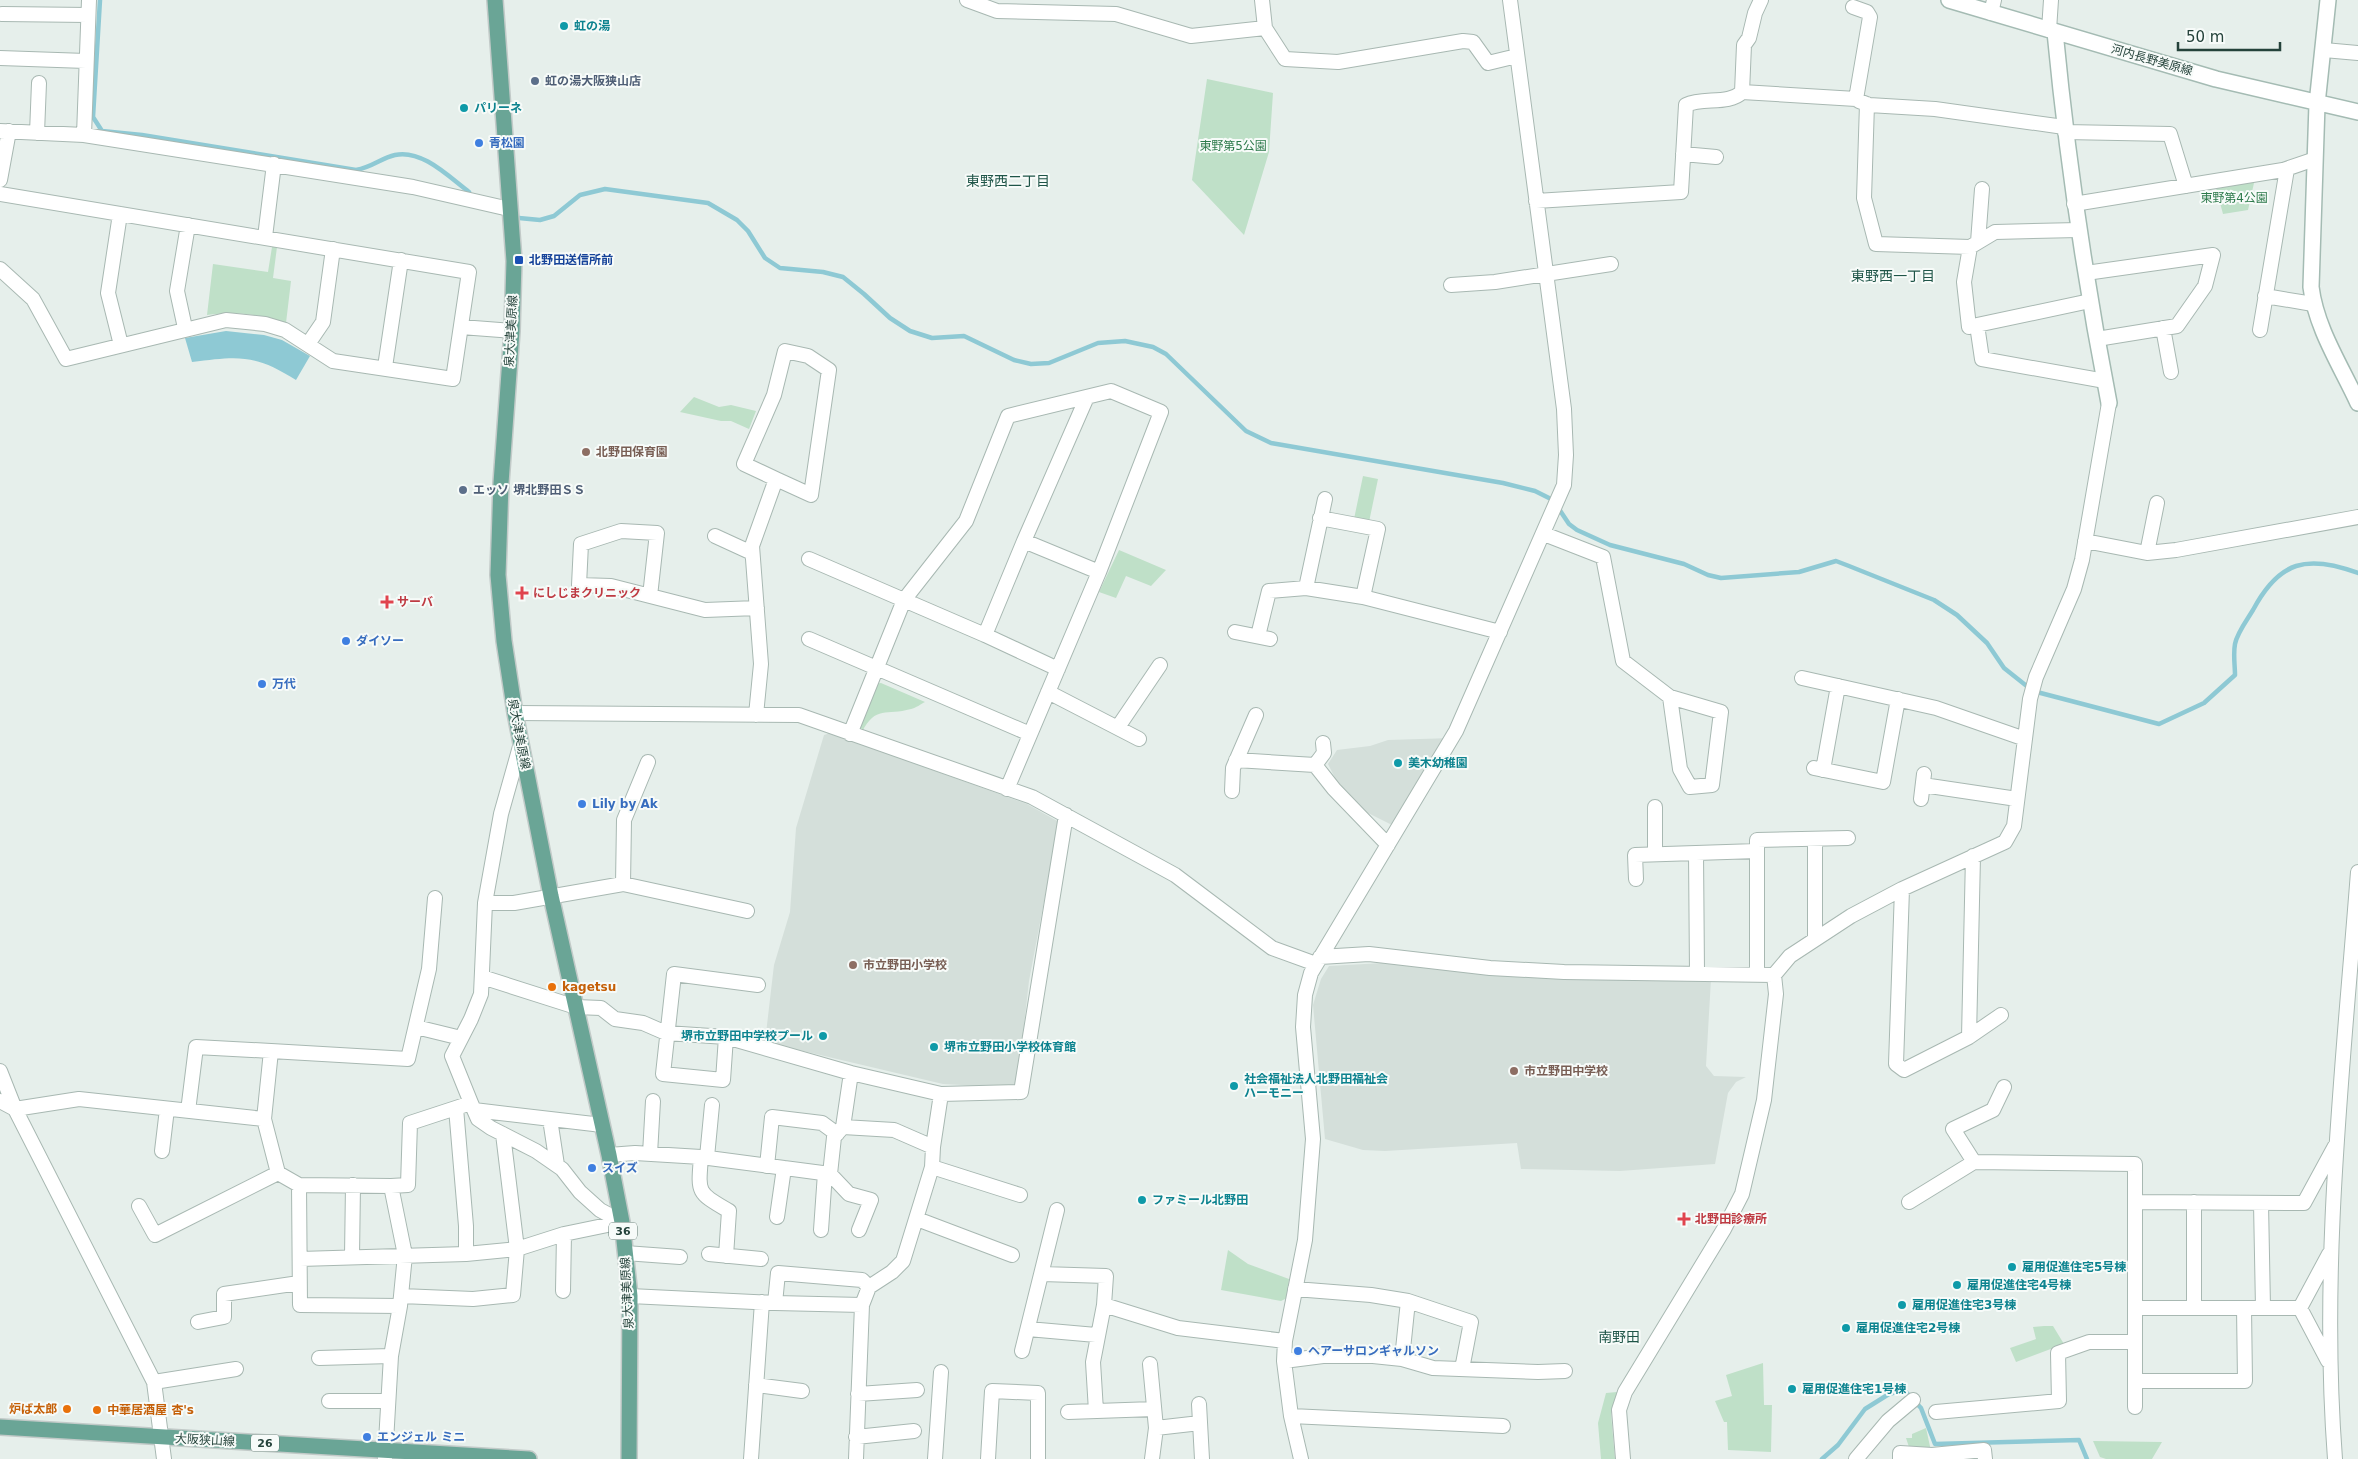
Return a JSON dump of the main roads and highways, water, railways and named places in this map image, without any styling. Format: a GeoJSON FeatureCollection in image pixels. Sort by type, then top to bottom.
{"type":"FeatureCollection","features":[{"type":"Feature","properties":{"kind":"main road","name":"泉大津美原線"},"geometry":{"type":"LineString","coordinates":[[496,0],[514,261],[512,331],[501,483],[498,575],[504,641],[515,713],[551,896],[609,1154],[622,1222],[630,1296],[629,1459]]}},
{"type":"Feature","properties":{"kind":"main road","name":"大阪狭山線"},"geometry":{"type":"LineString","coordinates":[[0,1428],[162,1437],[385,1455],[529,1459]]}},
{"type":"Feature","properties":{"kind":"water"},"geometry":{"type":"Polygon","coordinates":[[[226,331],[264,335],[282,340],[310,356],[296,380],[269,365],[246,359],[235,358],[192,362],[185,338],[226,331]]]}},
{"type":"Feature","properties":{"kind":"waterway"},"geometry":{"type":"LineString","coordinates":[[100,0],[93,117],[102,131],[142,135],[356,170],[390,156],[405,154],[425,160],[469,192]]}},
{"type":"Feature","properties":{"kind":"waterway"},"geometry":{"type":"LineString","coordinates":[[519,218],[540,220],[554,216],[580,195],[605,189],[708,203],[737,220],[748,231],[765,258],[780,268],[823,272],[843,277],[890,318],[910,331],[932,338],[964,336],[1014,360],[1031,364],[1049,363],[1098,343],[1125,341],[1153,347],[1166,354],[1246,431],[1271,443],[1503,483],[1535,491],[1553,500],[1569,524],[1577,530],[1610,545],[1684,564],[1708,575],[1721,578],[1799,572],[1836,561],[1934,600],[1957,615],[1987,643],[2004,668],[2033,691],[2159,724],[2204,703],[2235,675],[2234,648],[2238,635],[2263,594],[2273,581],[2284,572],[2296,566],[2309,563],[2340,567],[2358,573]]}},
{"type":"Feature","properties":{"kind":"waterway"},"geometry":{"type":"LineString","coordinates":[[1822,1459],[1838,1445],[1865,1409],[1889,1394],[1904,1390],[1921,1408],[1935,1444],[2079,1440],[2087,1459]]}},
{"type":"Feature","properties":{"kind":"place","name":"虹の湯"},"geometry":{"type":"Point","coordinates":[564,26]}},
{"type":"Feature","properties":{"kind":"place","name":"虹の湯大阪狭山店"},"geometry":{"type":"Point","coordinates":[535,81]}},
{"type":"Feature","properties":{"kind":"place","name":"パリーネ"},"geometry":{"type":"Point","coordinates":[464,108]}},
{"type":"Feature","properties":{"kind":"place","name":"青松園"},"geometry":{"type":"Point","coordinates":[479,143]}},
{"type":"Feature","properties":{"kind":"place","name":"北野田送信所前"},"geometry":{"type":"Point","coordinates":[519,260]}},
{"type":"Feature","properties":{"kind":"place","name":"北野田保育園"},"geometry":{"type":"Point","coordinates":[586,452]}},
{"type":"Feature","properties":{"kind":"place","name":"エッソ 堺北野田ＳＳ"},"geometry":{"type":"Point","coordinates":[463,490]}},
{"type":"Feature","properties":{"kind":"place","name":"にしじまクリニック"},"geometry":{"type":"Point","coordinates":[522,593]}},
{"type":"Feature","properties":{"kind":"place","name":"サーバ"},"geometry":{"type":"Point","coordinates":[387,602]}},
{"type":"Feature","properties":{"kind":"place","name":"ダイソー"},"geometry":{"type":"Point","coordinates":[346,641]}},
{"type":"Feature","properties":{"kind":"place","name":"万代"},"geometry":{"type":"Point","coordinates":[262,684]}},
{"type":"Feature","properties":{"kind":"place","name":"美木幼稚園"},"geometry":{"type":"Point","coordinates":[1398,763]}},
{"type":"Feature","properties":{"kind":"place","name":"Lily by Ak"},"geometry":{"type":"Point","coordinates":[582,804]}},
{"type":"Feature","properties":{"kind":"place","name":"市立野田小学校"},"geometry":{"type":"Point","coordinates":[853,965]}},
{"type":"Feature","properties":{"kind":"place","name":"kagetsu"},"geometry":{"type":"Point","coordinates":[552,987]}},
{"type":"Feature","properties":{"kind":"place","name":"堺市立野田中学校プール"},"geometry":{"type":"Point","coordinates":[823,1036]}},
{"type":"Feature","properties":{"kind":"place","name":"堺市立野田小学校体育館"},"geometry":{"type":"Point","coordinates":[934,1047]}},
{"type":"Feature","properties":{"kind":"place","name":"市立野田中学校"},"geometry":{"type":"Point","coordinates":[1514,1071]}},
{"type":"Feature","properties":{"kind":"place","name":"社会福祉法人北野田福祉会 ハーモニー"},"geometry":{"type":"Point","coordinates":[1234,1086]}},
{"type":"Feature","properties":{"kind":"place","name":"スイズ"},"geometry":{"type":"Point","coordinates":[592,1168]}},
{"type":"Feature","properties":{"kind":"place","name":"ファミール北野田"},"geometry":{"type":"Point","coordinates":[1142,1200]}},
{"type":"Feature","properties":{"kind":"place","name":"北野田診療所"},"geometry":{"type":"Point","coordinates":[1684,1219]}},
{"type":"Feature","properties":{"kind":"place","name":"雇用促進住宅5号棟"},"geometry":{"type":"Point","coordinates":[2012,1267]}},
{"type":"Feature","properties":{"kind":"place","name":"雇用促進住宅4号棟"},"geometry":{"type":"Point","coordinates":[1957,1285]}},
{"type":"Feature","properties":{"kind":"place","name":"雇用促進住宅3号棟"},"geometry":{"type":"Point","coordinates":[1902,1305]}},
{"type":"Feature","properties":{"kind":"place","name":"雇用促進住宅2号棟"},"geometry":{"type":"Point","coordinates":[1846,1328]}},
{"type":"Feature","properties":{"kind":"place","name":"ヘアーサロンギャルソン"},"geometry":{"type":"Point","coordinates":[1298,1351]}},
{"type":"Feature","properties":{"kind":"place","name":"雇用促進住宅1号棟"},"geometry":{"type":"Point","coordinates":[1792,1389]}},
{"type":"Feature","properties":{"kind":"place","name":"炉ば太郎"},"geometry":{"type":"Point","coordinates":[67,1409]}},
{"type":"Feature","properties":{"kind":"place","name":"中華居酒屋 杏's"},"geometry":{"type":"Point","coordinates":[97,1410]}},
{"type":"Feature","properties":{"kind":"place","name":"エンジェル ミニ"},"geometry":{"type":"Point","coordinates":[367,1437]}},
{"type":"Feature","properties":{"kind":"district","name":"東野西二丁目"},"geometry":{"type":"Point","coordinates":[1008,181]}},
{"type":"Feature","properties":{"kind":"district","name":"東野西一丁目"},"geometry":{"type":"Point","coordinates":[1893,276]}},
{"type":"Feature","properties":{"kind":"district","name":"南野田"},"geometry":{"type":"Point","coordinates":[1619,1337]}},
{"type":"Feature","properties":{"kind":"park label","name":"東野第5公園"},"geometry":{"type":"Point","coordinates":[1233,146]}},
{"type":"Feature","properties":{"kind":"park label","name":"東野第4公園"},"geometry":{"type":"Point","coordinates":[2234,198]}}]}
